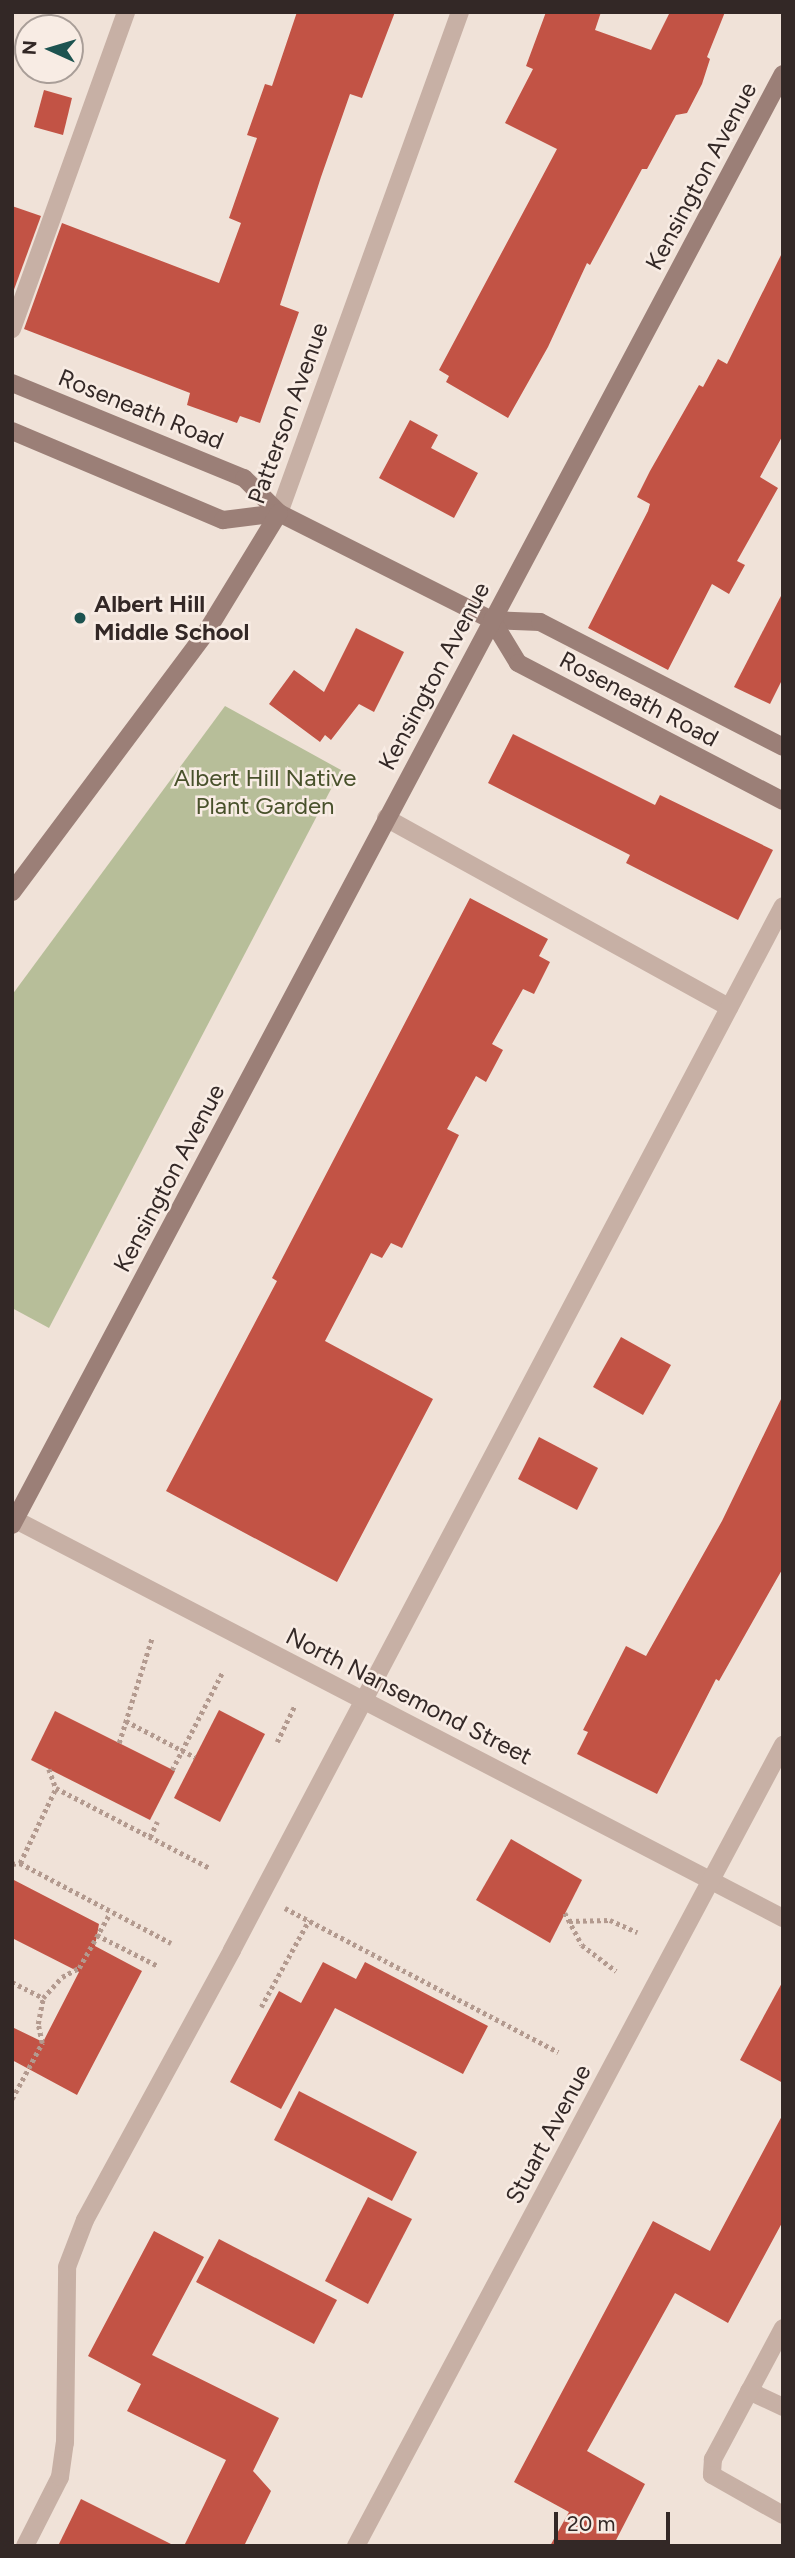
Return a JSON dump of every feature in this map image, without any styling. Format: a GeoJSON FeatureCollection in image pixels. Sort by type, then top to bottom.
{"type":"FeatureCollection","features":[{"type":"Feature","properties":{"kind":"street"},"geometry":{"type":"LineString","coordinates":[[12,329],[126,12]]}},
{"type":"Feature","properties":{"kind":"street","name":"Patterson Avenue"},"geometry":{"type":"LineString","coordinates":[[12,892],[205,634],[279,513],[460,12]]}},
{"type":"Feature","properties":{"kind":"street","name":"Kensington Avenue"},"geometry":{"type":"LineString","coordinates":[[13,1521],[783,74]]}},
{"type":"Feature","properties":{"kind":"street","name":"Roseneath Road"},"geometry":{"type":"LineString","coordinates":[[12,383],[244,478],[279,513],[492,620],[540,622],[783,747]]}},
{"type":"Feature","properties":{"kind":"street"},"geometry":{"type":"LineString","coordinates":[[12,431],[223,520],[279,513]]}},
{"type":"Feature","properties":{"kind":"street","name":"Roseneath Road"},"geometry":{"type":"LineString","coordinates":[[492,620],[517,663],[783,801]]}},
{"type":"Feature","properties":{"kind":"street"},"geometry":{"type":"LineString","coordinates":[[386,818],[729,1007]]}},
{"type":"Feature","properties":{"kind":"street"},"geometry":{"type":"LineString","coordinates":[[25,2546],[60,2477],[65,2443],[67,2267],[85,2220],[220,1974],[361,1699],[783,906]]}},
{"type":"Feature","properties":{"kind":"street","name":"North Nansemond Street"},"geometry":{"type":"LineString","coordinates":[[13,1521],[783,1918]]}},
{"type":"Feature","properties":{"kind":"street","name":"Stuart Avenue"},"geometry":{"type":"LineString","coordinates":[[356,2546],[783,1745]]}},
{"type":"Feature","properties":{"kind":"street"},"geometry":{"type":"LineString","coordinates":[[783,2328],[713,2459],[712,2474],[783,2515]]}},
{"type":"Feature","properties":{"kind":"street"},"geometry":{"type":"LineString","coordinates":[[750,2390],[783,2407]]}},
{"type":"Feature","properties":{"kind":"path"},"geometry":{"type":"LineString","coordinates":[[119,1743],[152,1638]]}},
{"type":"Feature","properties":{"kind":"path"},"geometry":{"type":"LineString","coordinates":[[172,1770],[223,1671]]}},
{"type":"Feature","properties":{"kind":"path"},"geometry":{"type":"LineString","coordinates":[[277,1742],[295,1705]]}},
{"type":"Feature","properties":{"kind":"path"},"geometry":{"type":"LineString","coordinates":[[125,1721],[195,1757]]}},
{"type":"Feature","properties":{"kind":"path"},"geometry":{"type":"LineString","coordinates":[[49,1769],[57,1788],[210,1868]]}},
{"type":"Feature","properties":{"kind":"path"},"geometry":{"type":"LineString","coordinates":[[20,1863],[57,1788]]}},
{"type":"Feature","properties":{"kind":"path"},"geometry":{"type":"LineString","coordinates":[[150,1837],[157,1822]]}},
{"type":"Feature","properties":{"kind":"path"},"geometry":{"type":"LineString","coordinates":[[12,1864],[20,1863],[170,1943]]}},
{"type":"Feature","properties":{"kind":"path"},"geometry":{"type":"LineString","coordinates":[[278,1905],[558,2052]]}},
{"type":"Feature","properties":{"kind":"path"},"geometry":{"type":"LineString","coordinates":[[565,1913],[582,1945],[616,1971]]}},
{"type":"Feature","properties":{"kind":"path"},"geometry":{"type":"LineString","coordinates":[[12,2099],[43,2043],[38,2024],[43,1998],[62,1977],[79,1968],[109,1915]]}},
{"type":"Feature","properties":{"kind":"path"},"geometry":{"type":"LineString","coordinates":[[261,2007],[309,1920]]}},
{"type":"Feature","properties":{"kind":"path"},"geometry":{"type":"LineString","coordinates":[[569,1921],[610,1920],[637,1932]]}},
{"type":"Feature","properties":{"kind":"path"},"geometry":{"type":"LineString","coordinates":[[97,1936],[158,1966]]}},
{"type":"Feature","properties":{"kind":"path"},"geometry":{"type":"LineString","coordinates":[[12,1982],[43,1998]]}},
{"type":"Feature","properties":{"kind":"green space","name":"Albert Hill Native Plant Garden"},"geometry":{"type":"Polygon","coordinates":[[[225,706],[341,770],[49,1328],[12,1308],[12,995],[225,706]]]}},
{"type":"Feature","properties":{"kind":"building"},"geometry":{"type":"Polygon","coordinates":[[[297,12],[395,12],[362,98],[350,94],[321,177],[280,305],[299,312],[260,423],[240,416],[237,423],[187,405],[190,393],[24,329],[62,223],[219,283],[241,223],[229,218],[257,138],[247,135],[265,84],[272,86],[297,12]]]}},
{"type":"Feature","properties":{"kind":"building"},"geometry":{"type":"Polygon","coordinates":[[[546,12],[601,12],[595,30],[651,50],[670,12],[725,12],[707,57],[710,59],[702,84],[687,113],[676,115],[647,169],[642,169],[590,265],[587,263],[548,347],[508,418],[446,382],[449,376],[439,370],[557,149],[505,123],[533,69],[526,66],[546,12]]]}},
{"type":"Feature","properties":{"kind":"building"},"geometry":{"type":"Polygon","coordinates":[[[44,90],[72,98],[63,135],[34,127],[44,90]]]}},
{"type":"Feature","properties":{"kind":"building"},"geometry":{"type":"Polygon","coordinates":[[[12,206],[41,216],[12,295],[12,206]]]}},
{"type":"Feature","properties":{"kind":"building"},"geometry":{"type":"Polygon","coordinates":[[[783,251],[783,435],[760,477],[778,488],[737,561],[745,565],[729,594],[712,584],[668,670],[588,628],[648,511],[650,504],[637,497],[650,471],[699,385],[703,387],[718,359],[727,364],[783,251]]]}},
{"type":"Feature","properties":{"kind":"building"},"geometry":{"type":"Polygon","coordinates":[[[410,420],[438,435],[431,448],[478,473],[454,518],[379,478],[410,420]]]}},
{"type":"Feature","properties":{"kind":"building"},"geometry":{"type":"Polygon","coordinates":[[[783,592],[783,678],[770,704],[734,687],[783,592]]]}},
{"type":"Feature","properties":{"kind":"building"},"geometry":{"type":"Polygon","coordinates":[[[356,628],[404,652],[374,712],[359,704],[331,740],[325,735],[320,742],[269,704],[294,670],[324,692],[356,628]]]}},
{"type":"Feature","properties":{"kind":"building"},"geometry":{"type":"Polygon","coordinates":[[[513,734],[655,805],[660,795],[773,850],[738,920],[626,863],[630,855],[488,783],[513,734]]]}},
{"type":"Feature","properties":{"kind":"building"},"geometry":{"type":"Polygon","coordinates":[[[470,898],[548,939],[539,956],[550,962],[534,994],[523,989],[492,1044],[503,1050],[486,1082],[476,1076],[447,1129],[459,1135],[402,1248],[391,1243],[382,1258],[371,1253],[325,1341],[433,1399],[337,1582],[166,1491],[277,1281],[272,1278],[470,898]]]}},
{"type":"Feature","properties":{"kind":"building"},"geometry":{"type":"Polygon","coordinates":[[[621,1337],[671,1365],[643,1415],[593,1387],[621,1337]]]}},
{"type":"Feature","properties":{"kind":"building"},"geometry":{"type":"Polygon","coordinates":[[[783,1395],[783,1568],[719,1681],[716,1679],[657,1794],[577,1754],[588,1732],[583,1730],[626,1646],[646,1656],[722,1521],[783,1395]]]}},
{"type":"Feature","properties":{"kind":"building"},"geometry":{"type":"Polygon","coordinates":[[[539,1437],[598,1468],[577,1510],[518,1479],[539,1437]]]}},
{"type":"Feature","properties":{"kind":"building"},"geometry":{"type":"Polygon","coordinates":[[[219,1710],[265,1734],[220,1822],[174,1798],[219,1710]]]}},
{"type":"Feature","properties":{"kind":"building"},"geometry":{"type":"Polygon","coordinates":[[[55,1711],[175,1771],[150,1820],[31,1760],[55,1711]]]}},
{"type":"Feature","properties":{"kind":"building"},"geometry":{"type":"Polygon","coordinates":[[[511,1839],[582,1880],[550,1943],[476,1900],[511,1839]]]}},
{"type":"Feature","properties":{"kind":"building"},"geometry":{"type":"Polygon","coordinates":[[[12,1879],[99,1924],[95,1946],[142,1971],[77,2095],[12,2060],[12,2027],[43,2042],[79,1972],[12,1938],[12,1879]]]}},
{"type":"Feature","properties":{"kind":"building"},"geometry":{"type":"Polygon","coordinates":[[[323,1962],[356,1979],[365,1962],[488,2026],[463,2074],[335,2008],[281,2109],[230,2082],[279,1991],[301,2003],[323,1962]]]}},
{"type":"Feature","properties":{"kind":"building"},"geometry":{"type":"Polygon","coordinates":[[[783,1981],[783,2083],[740,2060],[783,1981]]]}},
{"type":"Feature","properties":{"kind":"building"},"geometry":{"type":"Polygon","coordinates":[[[299,2091],[417,2152],[392,2201],[274,2140],[299,2091]]]}},
{"type":"Feature","properties":{"kind":"building"},"geometry":{"type":"Polygon","coordinates":[[[783,2114],[783,2221],[728,2323],[675,2293],[587,2451],[645,2484],[613,2546],[550,2546],[569,2512],[514,2482],[653,2221],[710,2251],[783,2114]]]}},
{"type":"Feature","properties":{"kind":"building"},"geometry":{"type":"Polygon","coordinates":[[[368,2197],[412,2219],[368,2304],[325,2281],[368,2197]]]}},
{"type":"Feature","properties":{"kind":"building"},"geometry":{"type":"Polygon","coordinates":[[[154,2231],[204,2257],[152,2355],[279,2418],[253,2471],[271,2491],[244,2546],[184,2546],[226,2460],[127,2411],[141,2384],[88,2356],[154,2231]]]}},
{"type":"Feature","properties":{"kind":"building"},"geometry":{"type":"Polygon","coordinates":[[[219,2239],[337,2300],[314,2344],[196,2282],[219,2239]]]}},
{"type":"Feature","properties":{"kind":"building"},"geometry":{"type":"Polygon","coordinates":[[[81,2499],[175,2546],[58,2546],[81,2499]]]}},
{"type":"Feature","properties":{"kind":"place","name":"Albert Hill Middle School"},"geometry":{"type":"Point","coordinates":[80,618]}}]}
